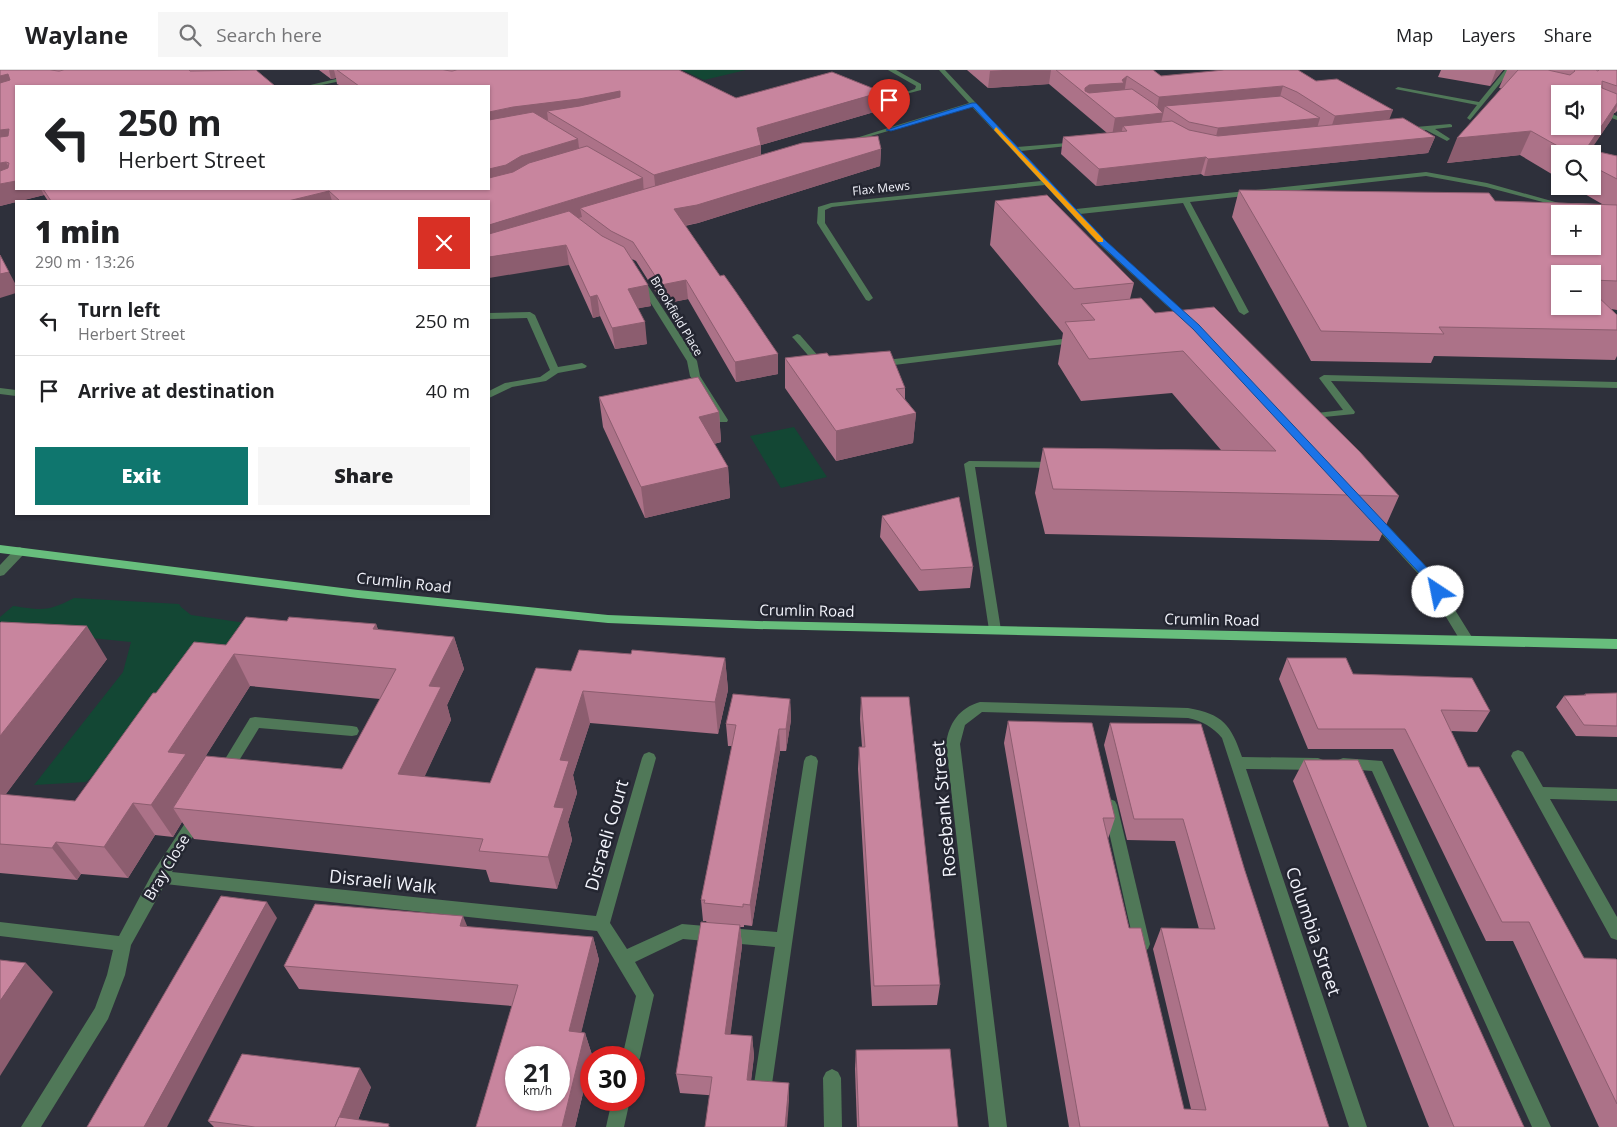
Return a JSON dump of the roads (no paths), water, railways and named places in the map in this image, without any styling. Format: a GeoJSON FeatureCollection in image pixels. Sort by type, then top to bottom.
{"type":"FeatureCollection","features":[{"type":"Feature","properties":{"kind":"main road","name":"Crumlin Road"},"geometry":{"type":"LineString","coordinates":[[0,548],[358,594],[608,620],[1468,642],[1617,644]]}},
{"type":"Feature","properties":{"kind":"street"},"geometry":{"type":"LineString","coordinates":[[891,70],[919,85],[918,90],[908,93]]}},
{"type":"Feature","properties":{"kind":"street"},"geometry":{"type":"LineString","coordinates":[[942,70],[1103,243],[1191,328]]}},
{"type":"Feature","properties":{"kind":"street"},"geometry":{"type":"LineString","coordinates":[[1470,118],[1508,70]]}},
{"type":"Feature","properties":{"kind":"street"},"geometry":{"type":"LineString","coordinates":[[314,85],[362,75]]}},
{"type":"Feature","properties":{"kind":"street"},"geometry":{"type":"LineString","coordinates":[[1500,81],[1508,82]]}},
{"type":"Feature","properties":{"kind":"street"},"geometry":{"type":"LineString","coordinates":[[1398,89],[1480,104]]}},
{"type":"Feature","properties":{"kind":"street"},"geometry":{"type":"LineString","coordinates":[[832,147],[974,104]]}},
{"type":"Feature","properties":{"kind":"street"},"geometry":{"type":"LineString","coordinates":[[1601,112],[1617,118]]}},
{"type":"Feature","properties":{"kind":"street"},"geometry":{"type":"LineString","coordinates":[[1397,131],[1450,126]]}},
{"type":"Feature","properties":{"kind":"street"},"geometry":{"type":"LineString","coordinates":[[1426,128],[1447,139]]}},
{"type":"Feature","properties":{"kind":"street"},"geometry":{"type":"LineString","coordinates":[[1015,149],[1083,142]]}},
{"type":"Feature","properties":{"kind":"street"},"geometry":{"type":"LineString","coordinates":[[1074,212],[1426,174],[1487,185],[1563,205]]}},
{"type":"Feature","properties":{"kind":"street","name":"Flax Mews"},"geometry":{"type":"LineString","coordinates":[[870,298],[822,223],[821,210],[831,205],[1047,183]]}},
{"type":"Feature","properties":{"kind":"street"},"geometry":{"type":"LineString","coordinates":[[1186,201],[1244,312]]}},
{"type":"Feature","properties":{"kind":"street","name":"Brookfield Place"},"geometry":{"type":"LineString","coordinates":[[636,273],[692,361],[696,376],[723,420]]}},
{"type":"Feature","properties":{"kind":"street"},"geometry":{"type":"LineString","coordinates":[[490,316],[530,315],[555,371]]}},
{"type":"Feature","properties":{"kind":"street"},"geometry":{"type":"LineString","coordinates":[[797,337],[826,371],[836,370]]}},
{"type":"Feature","properties":{"kind":"street"},"geometry":{"type":"LineString","coordinates":[[865,366],[1090,338]]}},
{"type":"Feature","properties":{"kind":"street"},"geometry":{"type":"LineString","coordinates":[[490,394],[509,385],[543,379],[555,371],[582,366]]}},
{"type":"Feature","properties":{"kind":"street"},"geometry":{"type":"LineString","coordinates":[[1300,418],[1350,412],[1324,378],[1617,384]]}},
{"type":"Feature","properties":{"kind":"street"},"geometry":{"type":"LineString","coordinates":[[0,391],[15,393]]}},
{"type":"Feature","properties":{"kind":"street"},"geometry":{"type":"LineString","coordinates":[[995,630],[969,464],[1067,465]]}},
{"type":"Feature","properties":{"kind":"street"},"geometry":{"type":"LineString","coordinates":[[1367,511],[1428,576],[1468,642]]}},
{"type":"Feature","properties":{"kind":"street"},"geometry":{"type":"LineString","coordinates":[[0,572],[20,551]]}},
{"type":"Feature","properties":{"kind":"street","name":"Rosebank Street"},"geometry":{"type":"LineString","coordinates":[[998,1127],[953,744],[956,728],[965,715],[980,707],[1188,713],[1204,716],[1219,724],[1228,736],[1234,755]]}},
{"type":"Feature","properties":{"kind":"street"},"geometry":{"type":"LineString","coordinates":[[1087,710],[1092,730]]}},
{"type":"Feature","properties":{"kind":"street"},"geometry":{"type":"LineString","coordinates":[[215,787],[255,722],[352,731]]}},
{"type":"Feature","properties":{"kind":"street"},"geometry":{"type":"LineString","coordinates":[[1234,755],[1377,764],[1542,1127]]}},
{"type":"Feature","properties":{"kind":"street","name":"Columbia Street"},"geometry":{"type":"LineString","coordinates":[[1234,755],[1358,1127]]}},
{"type":"Feature","properties":{"kind":"street"},"geometry":{"type":"LineString","coordinates":[[1518,756],[1617,933]]}},
{"type":"Feature","properties":{"kind":"street","name":"Disraeli Court"},"geometry":{"type":"LineString","coordinates":[[602,924],[649,758]]}},
{"type":"Feature","properties":{"kind":"street"},"geometry":{"type":"LineString","coordinates":[[763,1084],[811,761]]}},
{"type":"Feature","properties":{"kind":"street"},"geometry":{"type":"LineString","coordinates":[[1106,788],[1146,962]]}},
{"type":"Feature","properties":{"kind":"street"},"geometry":{"type":"LineString","coordinates":[[1538,793],[1617,795]]}},
{"type":"Feature","properties":{"kind":"street","name":"Bray Close"},"geometry":{"type":"LineString","coordinates":[[30,1127],[102,1013],[116,975],[124,944],[140,911],[205,803]]}},
{"type":"Feature","properties":{"kind":"street","name":"Disraeli Walk"},"geometry":{"type":"LineString","coordinates":[[160,877],[602,924]]}},
{"type":"Feature","properties":{"kind":"street"},"geometry":{"type":"LineString","coordinates":[[602,924],[645,995],[634,1046]]}},
{"type":"Feature","properties":{"kind":"street"},"geometry":{"type":"LineString","coordinates":[[0,929],[124,944]]}},
{"type":"Feature","properties":{"kind":"street"},"geometry":{"type":"LineString","coordinates":[[624,959],[682,931],[784,940]]}},
{"type":"Feature","properties":{"kind":"street"},"geometry":{"type":"LineString","coordinates":[[832,1078],[833,1127]]}},
{"type":"Feature","properties":{"kind":"street"},"geometry":{"type":"LineString","coordinates":[[615,1127],[619,1111]]}}]}
